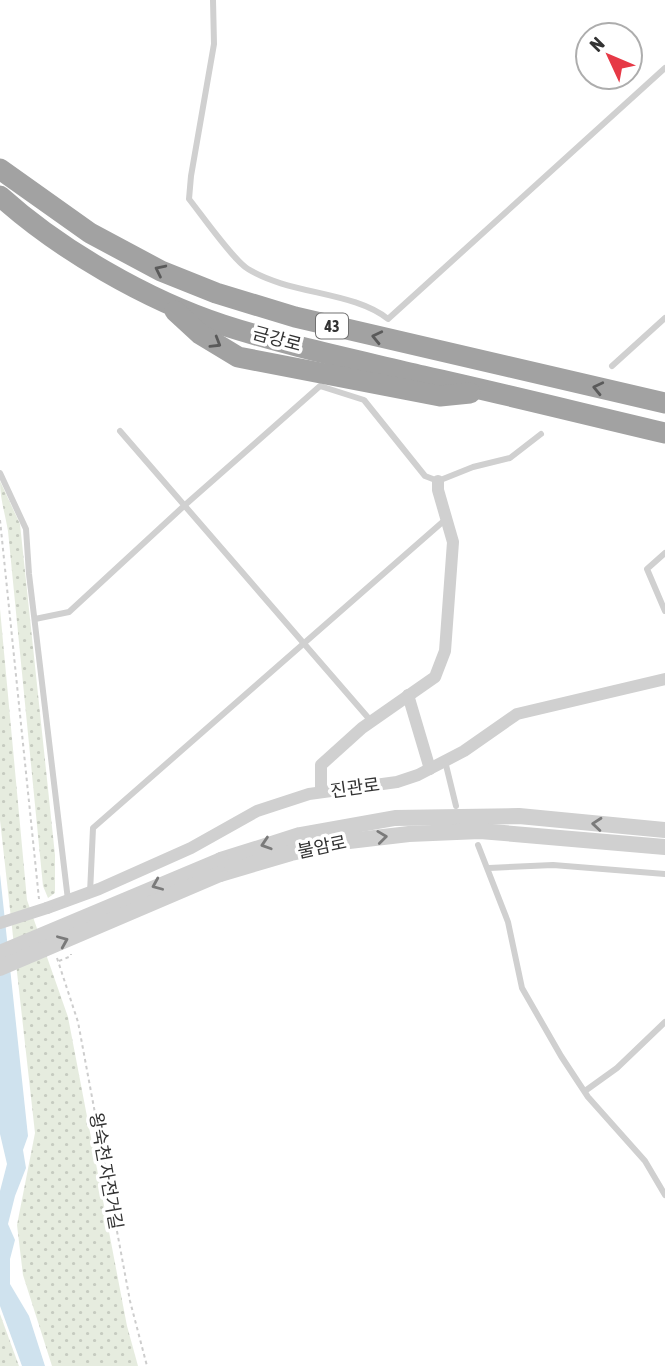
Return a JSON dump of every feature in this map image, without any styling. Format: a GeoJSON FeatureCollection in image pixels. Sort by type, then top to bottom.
{"type":"FeatureCollection","features":[{"type":"Feature","properties":{"kind":"highway"},"geometry":{"type":"LineString","coordinates":[[0,162],[24,186]]}},
{"type":"Feature","properties":{"kind":"highway","name":"금강로"},"geometry":{"type":"LineString","coordinates":[[0,169],[90,233],[161,271],[215,293],[295,317],[665,403]]}},
{"type":"Feature","properties":{"kind":"highway","name":"금강로"},"geometry":{"type":"LineString","coordinates":[[0,196],[27,220],[94,264],[163,300],[222,325],[335,355],[665,433]]}},
{"type":"Feature","properties":{"kind":"highway"},"geometry":{"type":"LineString","coordinates":[[0,205],[27,220]]}},
{"type":"Feature","properties":{"kind":"street"},"geometry":{"type":"LineString","coordinates":[[321,792],[321,765],[371,721],[435,677],[444,651],[453,542],[438,490],[438,481]]}},
{"type":"Feature","properties":{"kind":"street","name":"진관로"},"geometry":{"type":"LineString","coordinates":[[0,922],[90,892],[191,848],[257,811],[321,792],[397,782],[430,769],[464,751],[517,714],[665,679]]}},
{"type":"Feature","properties":{"kind":"street"},"geometry":{"type":"LineString","coordinates":[[408,695],[430,769]]}},
{"type":"Feature","properties":{"kind":"street","name":"불암로"},"geometry":{"type":"LineString","coordinates":[[0,953],[300,835],[395,818],[519,816],[665,830]]}},
{"type":"Feature","properties":{"kind":"street","name":"불암로"},"geometry":{"type":"LineString","coordinates":[[0,968],[220,867],[349,841],[409,834],[480,831],[665,847]]}},
{"type":"Feature","properties":{"kind":"lane"},"geometry":{"type":"LineString","coordinates":[[213,0],[214,44],[189,199],[244,267],[274,283],[374,308],[388,319],[665,68]]}},
{"type":"Feature","properties":{"kind":"lane"},"geometry":{"type":"LineString","coordinates":[[612,366],[665,318]]}},
{"type":"Feature","properties":{"kind":"lane"},"geometry":{"type":"LineString","coordinates":[[35,619],[69,612],[320,386],[364,400],[425,476],[438,481],[473,467],[510,458],[541,434]]}},
{"type":"Feature","properties":{"kind":"lane"},"geometry":{"type":"LineString","coordinates":[[120,431],[371,721]]}},
{"type":"Feature","properties":{"kind":"lane"},"geometry":{"type":"LineString","coordinates":[[0,473],[26,529],[68,900]]}},
{"type":"Feature","properties":{"kind":"lane"},"geometry":{"type":"LineString","coordinates":[[90,892],[93,828],[446,519]]}},
{"type":"Feature","properties":{"kind":"lane"},"geometry":{"type":"LineString","coordinates":[[665,553],[647,569],[665,611]]}},
{"type":"Feature","properties":{"kind":"lane"},"geometry":{"type":"LineString","coordinates":[[445,761],[456,806]]}},
{"type":"Feature","properties":{"kind":"lane"},"geometry":{"type":"LineString","coordinates":[[478,845],[508,922],[522,988],[584,1091],[645,1161],[665,1195]]}},
{"type":"Feature","properties":{"kind":"lane"},"geometry":{"type":"LineString","coordinates":[[489,868],[553,866],[665,874]]}},
{"type":"Feature","properties":{"kind":"lane"},"geometry":{"type":"LineString","coordinates":[[584,1091],[617,1068],[665,1021]]}},
{"type":"Feature","properties":{"kind":"path"},"geometry":{"type":"LineString","coordinates":[[0,520],[37,891]]}},
{"type":"Feature","properties":{"kind":"path"},"geometry":{"type":"LineString","coordinates":[[58,961],[71,956]]}},
{"type":"Feature","properties":{"kind":"path","name":"왕숙천 자전거길"},"geometry":{"type":"LineString","coordinates":[[62,978],[78,1022],[130,1301],[147,1366]]}},
{"type":"Feature","properties":{"kind":"shaded area"},"geometry":{"type":"Polygon","coordinates":[[[0,481],[20,524],[55,855],[55,893],[48,898],[43,886],[8,531],[0,481]]]}},
{"type":"Feature","properties":{"kind":"shaded area"},"geometry":{"type":"Polygon","coordinates":[[[0,609],[27,900],[68,1017],[127,1326],[138,1366],[52,1366],[23,1275],[17,1225],[35,1133],[0,820],[0,609]]]}},
{"type":"Feature","properties":{"kind":"shaded area"},"geometry":{"type":"Polygon","coordinates":[[[0,1314],[19,1366],[0,1366],[0,1314]]]}},
{"type":"Feature","properties":{"kind":"water"},"geometry":{"type":"Polygon","coordinates":[[[0,874],[28,1136],[23,1150],[26,1168],[8,1224],[15,1240],[10,1259],[10,1284],[29,1316],[45,1366],[22,1366],[0,1306],[0,1191],[7,1164],[0,1134],[0,874]]]}}]}
